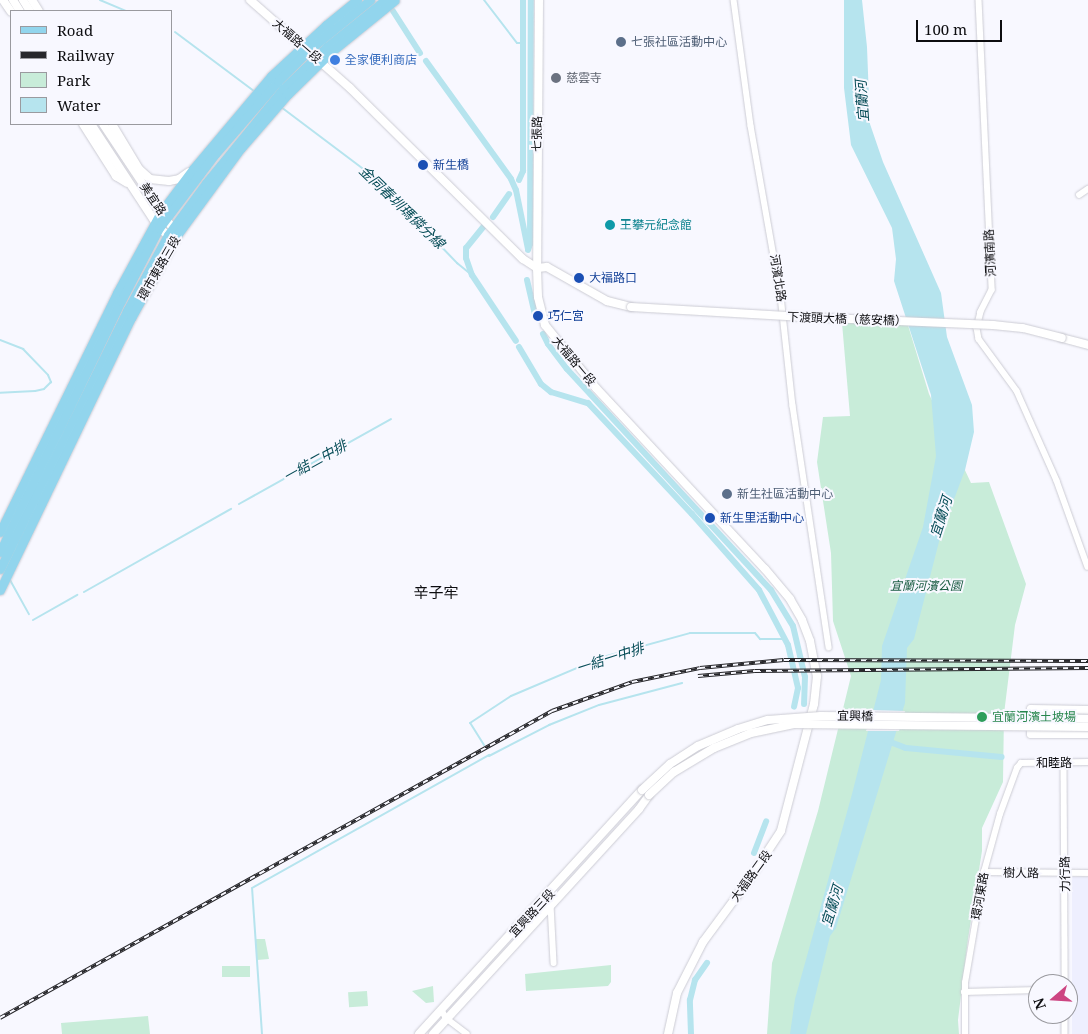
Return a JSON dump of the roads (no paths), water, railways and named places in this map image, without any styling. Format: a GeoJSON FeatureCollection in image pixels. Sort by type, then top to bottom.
{"type":"FeatureCollection","features":[{"type":"Feature","properties":{"kind":"main road","name":"環市東路三段"},"geometry":{"type":"LineString","coordinates":[[0,569],[127,311],[173,232],[241,148],[288,94],[312,54],[356,0]]}},
{"type":"Feature","properties":{"kind":"main road","name":"環市東路三段"},"geometry":{"type":"LineString","coordinates":[[0,532],[116,293],[157,225],[228,138],[312,54],[370,0]]}},
{"type":"Feature","properties":{"kind":"main road","name":"環市東路三段"},"geometry":{"type":"LineString","coordinates":[[312,54],[385,0]]}},
{"type":"Feature","properties":{"kind":"main road","name":"環市東路三段"},"geometry":{"type":"LineString","coordinates":[[164,216],[193,169],[271,76],[359,28],[395,0]]}},
{"type":"Feature","properties":{"kind":"main road"},"geometry":{"type":"LineString","coordinates":[[202,158],[228,138]]}},
{"type":"Feature","properties":{"kind":"main road","name":"環市東路三段"},"geometry":{"type":"LineString","coordinates":[[0,552],[157,225]]}},
{"type":"Feature","properties":{"kind":"main road","name":"環市東路三段"},"geometry":{"type":"LineString","coordinates":[[0,590],[173,232]]}},
{"type":"Feature","properties":{"kind":"street"},"geometry":{"type":"LineString","coordinates":[[3,0],[10,10]]}},
{"type":"Feature","properties":{"kind":"street","name":"大福路一段"},"geometry":{"type":"LineString","coordinates":[[250,0],[312,54],[523,258],[537,268],[538,297],[545,325],[556,341],[596,388],[765,569],[790,599],[802,620],[814,661],[817,676],[813,709]]}},
{"type":"Feature","properties":{"kind":"street","name":"七張路"},"geometry":{"type":"LineString","coordinates":[[537,268],[540,0]]}},
{"type":"Feature","properties":{"kind":"street","name":"河濱北路"},"geometry":{"type":"LineString","coordinates":[[734,0],[751,126],[781,296],[793,406],[829,646]]}},
{"type":"Feature","properties":{"kind":"street","name":"河濱南路"},"geometry":{"type":"LineString","coordinates":[[979,0],[992,290],[977,328],[979,338],[1017,391],[1080,539],[1082,553],[1088,567]]}},
{"type":"Feature","properties":{"kind":"street","name":"美宜路"},"geometry":{"type":"LineString","coordinates":[[84,125],[116,176],[130,185]]}},
{"type":"Feature","properties":{"kind":"street","name":"美宜路"},"geometry":{"type":"LineString","coordinates":[[92,125],[157,225],[173,232]]}},
{"type":"Feature","properties":{"kind":"street","name":"美宜路"},"geometry":{"type":"LineString","coordinates":[[104,125],[173,232]]}},
{"type":"Feature","properties":{"kind":"street","name":"美宜路"},"geometry":{"type":"LineString","coordinates":[[113,125],[139,169],[150,179]]}},
{"type":"Feature","properties":{"kind":"street","name":"美宜路"},"geometry":{"type":"LineString","coordinates":[[138,177],[169,181],[178,179],[193,169]]}},
{"type":"Feature","properties":{"kind":"street"},"geometry":{"type":"LineString","coordinates":[[1079,195],[1088,189]]}},
{"type":"Feature","properties":{"kind":"street","name":"下渡頭大橋（慈安橋）"},"geometry":{"type":"LineString","coordinates":[[537,268],[547,267],[606,300],[631,307],[993,325],[1023,328],[1088,345]]}},
{"type":"Feature","properties":{"kind":"street"},"geometry":{"type":"LineString","coordinates":[[1080,539],[1088,539]]}},
{"type":"Feature","properties":{"kind":"street","name":"大福路二段"},"geometry":{"type":"LineString","coordinates":[[668,1034],[677,993],[703,942],[753,874],[781,830],[813,709]]}},
{"type":"Feature","properties":{"kind":"street"},"geometry":{"type":"LineString","coordinates":[[1088,710],[1032,710],[1031,726],[1031,734],[1088,734]]}},
{"type":"Feature","properties":{"kind":"street"},"geometry":{"type":"LineString","coordinates":[[1043,710],[1043,734]]}},
{"type":"Feature","properties":{"kind":"street","name":"宜興橋"},"geometry":{"type":"LineString","coordinates":[[646,792],[670,764],[698,746],[738,729],[768,720],[821,716],[1088,718]]}},
{"type":"Feature","properties":{"kind":"street","name":"宜興橋"},"geometry":{"type":"LineString","coordinates":[[646,792],[674,772],[714,748],[751,734],[787,726],[1088,727]]}},
{"type":"Feature","properties":{"kind":"street","name":"和睦路"},"geometry":{"type":"LineString","coordinates":[[1021,764],[1088,762]]}},
{"type":"Feature","properties":{"kind":"street","name":"力行路"},"geometry":{"type":"LineString","coordinates":[[1064,763],[1065,974]]}},
{"type":"Feature","properties":{"kind":"street","name":"環河東路"},"geometry":{"type":"LineString","coordinates":[[965,1034],[964,992],[984,872],[1000,814],[1021,764]]}},
{"type":"Feature","properties":{"kind":"street","name":"宜興路三段"},"geometry":{"type":"LineString","coordinates":[[419,1034],[646,792]]}},
{"type":"Feature","properties":{"kind":"street","name":"宜興路三段"},"geometry":{"type":"LineString","coordinates":[[433,1034],[639,809],[646,792]]}},
{"type":"Feature","properties":{"kind":"street","name":"樹人路"},"geometry":{"type":"LineString","coordinates":[[984,872],[1088,873]]}},
{"type":"Feature","properties":{"kind":"street"},"geometry":{"type":"LineString","coordinates":[[547,896],[551,905],[554,963]]}},
{"type":"Feature","properties":{"kind":"street"},"geometry":{"type":"LineString","coordinates":[[964,992],[1028,990]]}},
{"type":"Feature","properties":{"kind":"street"},"geometry":{"type":"LineString","coordinates":[[442,1010],[446,1018],[467,1034]]}},
{"type":"Feature","properties":{"kind":"water","name":"宜蘭河"},"geometry":{"type":"Polygon","coordinates":[[[844,0],[862,0],[867,47],[870,124],[883,162],[941,293],[947,337],[972,405],[974,432],[965,470],[941,534],[914,639],[907,648],[905,703],[836,928],[830,936],[806,1034],[790,1034],[795,999],[852,794],[881,680],[882,646],[923,527],[936,456],[931,395],[894,281],[896,259],[892,228],[851,145],[844,88],[844,0]]]}},
{"type":"Feature","properties":{"kind":"waterway","name":"金同春圳瑪僯分線"},"geometry":{"type":"LineString","coordinates":[[100,0],[124,10]]}},
{"type":"Feature","properties":{"kind":"waterway"},"geometry":{"type":"LineString","coordinates":[[484,0],[517,43],[522,43]]}},
{"type":"Feature","properties":{"kind":"waterway"},"geometry":{"type":"LineString","coordinates":[[519,180],[523,171],[523,0]]}},
{"type":"Feature","properties":{"kind":"waterway"},"geometry":{"type":"LineString","coordinates":[[528,250],[530,244],[531,0]]}},
{"type":"Feature","properties":{"kind":"waterway"},"geometry":{"type":"LineString","coordinates":[[393,11],[420,53]]}},
{"type":"Feature","properties":{"kind":"waterway","name":"金同春圳瑪僯分線"},"geometry":{"type":"LineString","coordinates":[[175,32],[254,91]]}},
{"type":"Feature","properties":{"kind":"waterway"},"geometry":{"type":"LineString","coordinates":[[426,61],[511,179],[516,190],[528,249]]}},
{"type":"Feature","properties":{"kind":"waterway","name":"金同春圳瑪僯分線"},"geometry":{"type":"LineString","coordinates":[[281,107],[374,177],[457,263],[472,275]]}},
{"type":"Feature","properties":{"kind":"waterway"},"geometry":{"type":"LineString","coordinates":[[493,217],[509,194]]}},
{"type":"Feature","properties":{"kind":"waterway"},"geometry":{"type":"LineString","coordinates":[[484,226],[466,248],[466,258],[472,275],[516,341]]}},
{"type":"Feature","properties":{"kind":"waterway"},"geometry":{"type":"LineString","coordinates":[[527,280],[536,318]]}},
{"type":"Feature","properties":{"kind":"waterway"},"geometry":{"type":"LineString","coordinates":[[543,334],[548,344],[567,369],[771,590],[793,626],[805,677],[804,704]]}},
{"type":"Feature","properties":{"kind":"waterway"},"geometry":{"type":"LineString","coordinates":[[0,340],[23,349],[48,375],[51,382],[44,389],[35,391],[0,393]]}},
{"type":"Feature","properties":{"kind":"waterway"},"geometry":{"type":"LineString","coordinates":[[519,347],[541,384],[551,392],[588,403],[692,514],[759,590],[788,645],[798,688],[794,707]]}},
{"type":"Feature","properties":{"kind":"waterway","name":"一結二中排"},"geometry":{"type":"LineString","coordinates":[[239,504],[391,419]]}},
{"type":"Feature","properties":{"kind":"waterway","name":"一結二中排"},"geometry":{"type":"LineString","coordinates":[[84,592],[231,509]]}},
{"type":"Feature","properties":{"kind":"waterway","name":"一結二中排"},"geometry":{"type":"LineString","coordinates":[[10,580],[29,614]]}},
{"type":"Feature","properties":{"kind":"waterway","name":"一結二中排"},"geometry":{"type":"LineString","coordinates":[[33,620],[77,595]]}},
{"type":"Feature","properties":{"kind":"waterway","name":"一結一中排"},"geometry":{"type":"LineString","coordinates":[[484,745],[470,723],[511,696],[603,657],[690,633],[755,633],[760,639],[786,639]]}},
{"type":"Feature","properties":{"kind":"waterway"},"geometry":{"type":"LineString","coordinates":[[489,756],[549,725],[599,705],[682,683]]}},
{"type":"Feature","properties":{"kind":"waterway"},"geometry":{"type":"LineString","coordinates":[[885,740],[906,748],[1002,757]]}},
{"type":"Feature","properties":{"kind":"waterway","name":"一結一中排"},"geometry":{"type":"LineString","coordinates":[[262,1034],[252,888],[489,755]]}},
{"type":"Feature","properties":{"kind":"waterway"},"geometry":{"type":"LineString","coordinates":[[754,853],[766,821]]}},
{"type":"Feature","properties":{"kind":"waterway"},"geometry":{"type":"LineString","coordinates":[[691,1034],[690,1000],[695,980],[707,963]]}},
{"type":"Feature","properties":{"kind":"railway"},"geometry":{"type":"LineString","coordinates":[[0,1018],[552,711],[632,682],[700,668],[784,660],[1088,661]]}},
{"type":"Feature","properties":{"kind":"railway"},"geometry":{"type":"LineString","coordinates":[[698,676],[755,671],[1088,668]]}},
{"type":"Feature","properties":{"kind":"place","name":"七張社區活動中心"},"geometry":{"type":"Point","coordinates":[621,42]}},
{"type":"Feature","properties":{"kind":"place","name":"全家便利商店"},"geometry":{"type":"Point","coordinates":[335,60]}},
{"type":"Feature","properties":{"kind":"place","name":"慈雲寺"},"geometry":{"type":"Point","coordinates":[556,78]}},
{"type":"Feature","properties":{"kind":"place","name":"新生橋"},"geometry":{"type":"Point","coordinates":[423,165]}},
{"type":"Feature","properties":{"kind":"place","name":"王攀元紀念館"},"geometry":{"type":"Point","coordinates":[610,225]}},
{"type":"Feature","properties":{"kind":"place","name":"大福路口"},"geometry":{"type":"Point","coordinates":[579,278]}},
{"type":"Feature","properties":{"kind":"place","name":"巧仁宮"},"geometry":{"type":"Point","coordinates":[538,316]}},
{"type":"Feature","properties":{"kind":"place","name":"新生社區活動中心"},"geometry":{"type":"Point","coordinates":[727,494]}},
{"type":"Feature","properties":{"kind":"place","name":"新生里活動中心"},"geometry":{"type":"Point","coordinates":[710,518]}},
{"type":"Feature","properties":{"kind":"place","name":"宜蘭河濱土坡場"},"geometry":{"type":"Point","coordinates":[982,717]}},
{"type":"Feature","properties":{"kind":"district","name":"辛子牢"},"geometry":{"type":"Point","coordinates":[436,593]}},
{"type":"Feature","properties":{"kind":"park label","name":"宜蘭河濱公園"},"geometry":{"type":"Point","coordinates":[926,586]}}]}
